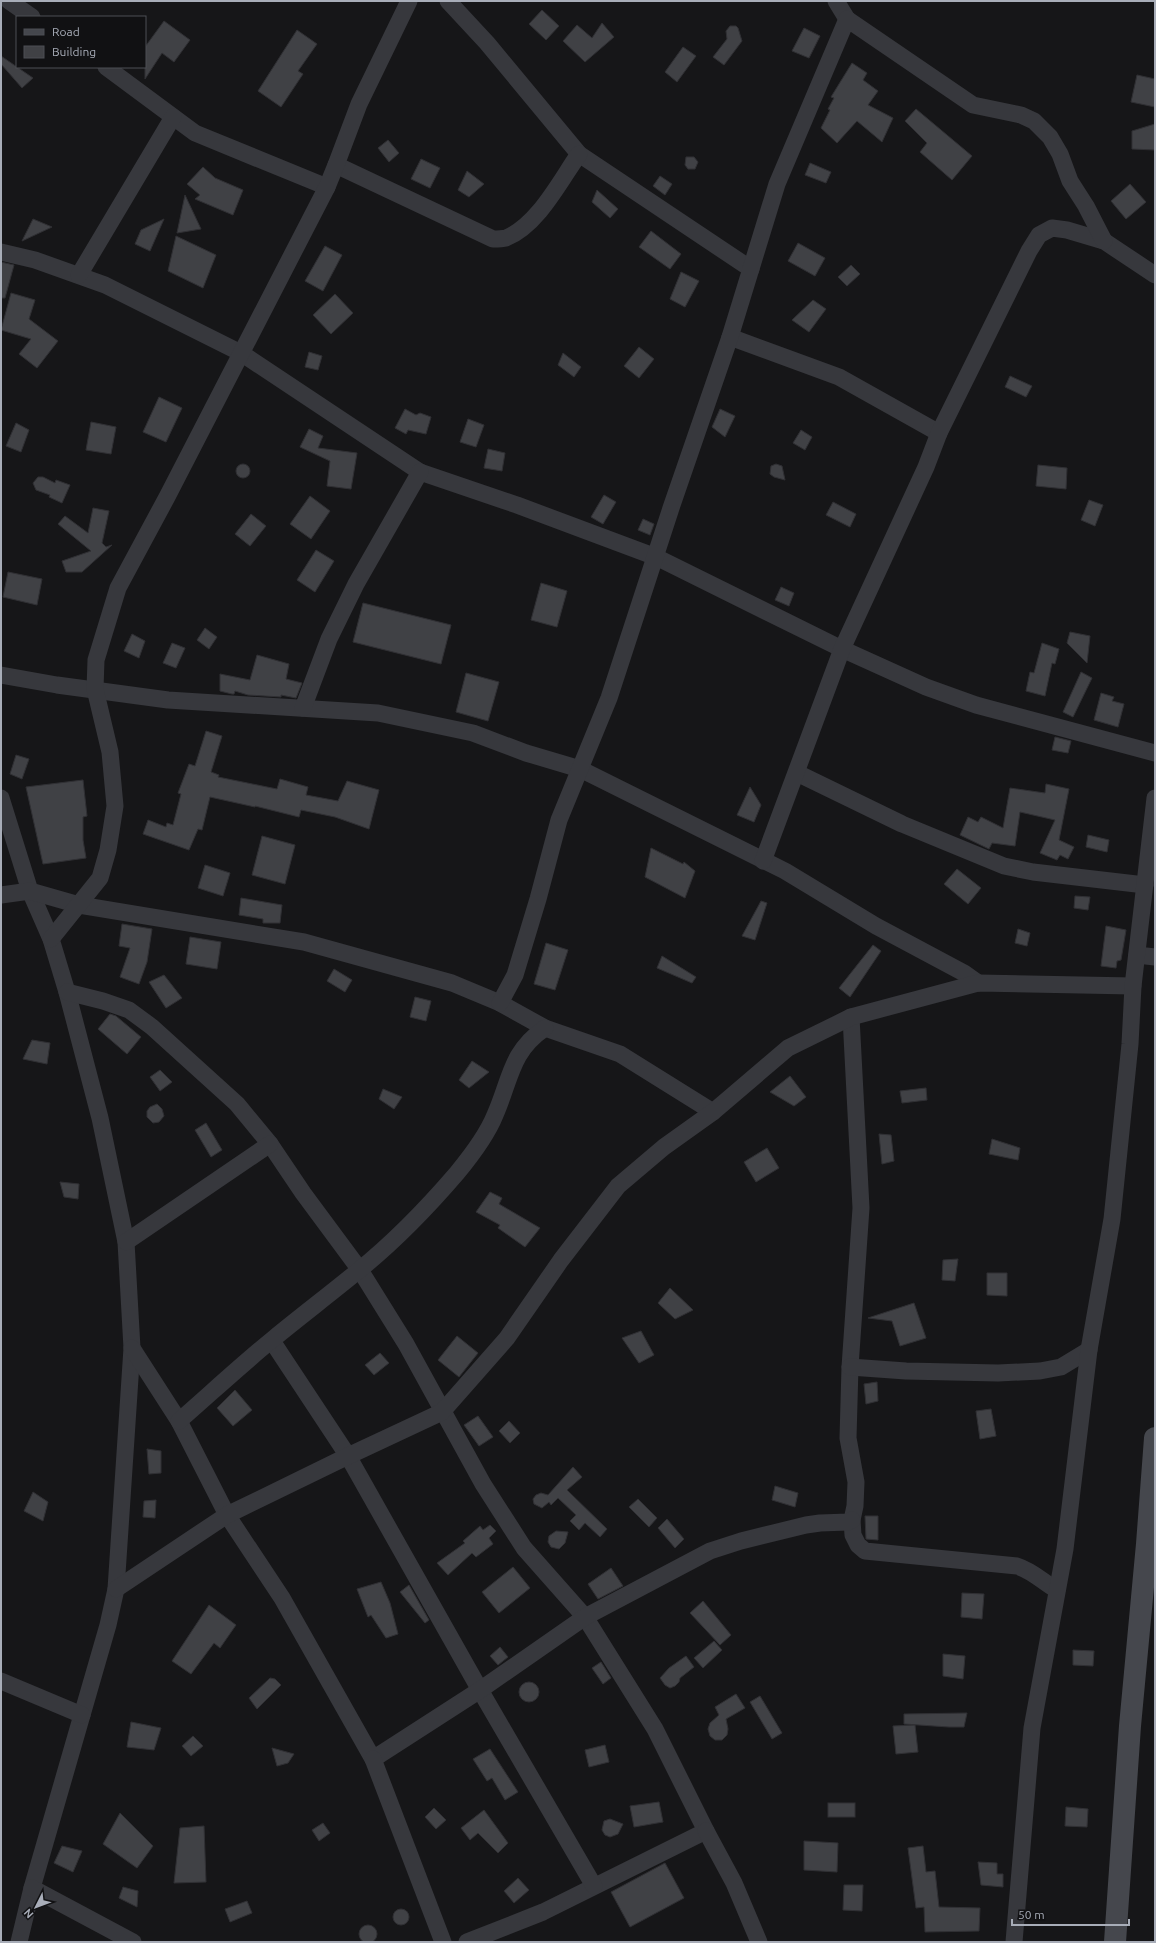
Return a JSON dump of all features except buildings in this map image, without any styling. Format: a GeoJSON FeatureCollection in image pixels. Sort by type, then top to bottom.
{"type":"FeatureCollection","features":[{"type":"Feature","properties":{"kind":"street"},"geometry":{"type":"LineString","coordinates":[[9,1],[31,16]]}},
{"type":"Feature","properties":{"kind":"street"},"geometry":{"type":"LineString","coordinates":[[51,939],[100,878],[108,850],[115,806],[110,752],[95,689],[96,660],[118,588],[167,497],[326,187],[359,104],[409,1]]}},
{"type":"Feature","properties":{"kind":"street"},"geometry":{"type":"LineString","coordinates":[[448,1],[487,43],[579,154],[751,269]]}},
{"type":"Feature","properties":{"kind":"street"},"geometry":{"type":"LineString","coordinates":[[836,1],[847,19],[973,105],[1021,115],[1034,121],[1050,136],[1060,154],[1070,181],[1086,206],[1104,242]]}},
{"type":"Feature","properties":{"kind":"street"},"geometry":{"type":"LineString","coordinates":[[500,1003],[515,975],[538,899],[559,820],[609,698],[730,337],[777,184],[847,19]]}},
{"type":"Feature","properties":{"kind":"street"},"geometry":{"type":"LineString","coordinates":[[107,68],[195,133],[326,187]]}},
{"type":"Feature","properties":{"kind":"street"},"geometry":{"type":"LineString","coordinates":[[79,275],[173,117]]}},
{"type":"Feature","properties":{"kind":"street"},"geometry":{"type":"LineString","coordinates":[[336,165],[494,238],[505,238],[518,231],[536,215],[579,154]]}},
{"type":"Feature","properties":{"kind":"street"},"geometry":{"type":"LineString","coordinates":[[763,861],[842,649],[926,467],[939,433],[1025,258],[1040,235],[1052,228],[1078,232],[1104,242],[1155,275]]}},
{"type":"Feature","properties":{"kind":"street"},"geometry":{"type":"LineString","coordinates":[[1,252],[35,260],[105,285],[241,353],[420,472],[517,505],[656,557],[842,649],[926,687],[976,705],[1155,753]]}},
{"type":"Feature","properties":{"kind":"street"},"geometry":{"type":"LineString","coordinates":[[730,337],[840,377],[939,433]]}},
{"type":"Feature","properties":{"kind":"street"},"geometry":{"type":"LineString","coordinates":[[303,708],[329,639],[356,584],[420,472]]}},
{"type":"Feature","properties":{"kind":"street"},"geometry":{"type":"LineString","coordinates":[[1,675],[168,700],[378,713],[472,733],[526,753],[580,769],[785,871],[876,926],[964,972],[978,983]]}},
{"type":"Feature","properties":{"kind":"street"},"geometry":{"type":"LineString","coordinates":[[797,773],[902,824],[1004,866],[1033,872],[1145,885]]}},
{"type":"Feature","properties":{"kind":"street"},"geometry":{"type":"LineString","coordinates":[[1,798],[30,890],[51,939],[67,992],[100,1118],[126,1242],[132,1348],[116,1590],[32,1888],[19,1942]]}},
{"type":"Feature","properties":{"kind":"street"},"geometry":{"type":"LineString","coordinates":[[1014,1942],[1032,1728],[1065,1549],[1089,1350],[1112,1219],[1130,1044],[1133,986],[1155,798]]}},
{"type":"Feature","properties":{"kind":"street"},"geometry":{"type":"LineString","coordinates":[[1,895],[30,890],[79,905],[304,942],[452,983],[500,1003],[545,1028],[620,1054],[713,1112]]}},
{"type":"Feature","properties":{"kind":"street"},"geometry":{"type":"LineString","coordinates":[[1137,955],[1155,957]]}},
{"type":"Feature","properties":{"kind":"street"},"geometry":{"type":"LineString","coordinates":[[116,1590],[227,1515],[442,1412],[507,1338],[561,1260],[618,1186],[664,1147],[713,1112],[788,1048],[851,1017],[978,983],[1133,986]]}},
{"type":"Feature","properties":{"kind":"street"},"geometry":{"type":"LineString","coordinates":[[67,992],[129,1010],[152,1027],[237,1104],[270,1144],[360,1270],[406,1344],[442,1412],[483,1484],[524,1548],[585,1617],[655,1729],[734,1883],[759,1942]]}},
{"type":"Feature","properties":{"kind":"street"},"geometry":{"type":"LineString","coordinates":[[851,1017],[861,1208],[850,1367],[848,1438],[856,1482],[855,1506],[852,1520],[853,1536],[858,1545],[865,1551],[1010,1564],[1027,1569],[1037,1574],[1047,1584],[1057,1590]]}},
{"type":"Feature","properties":{"kind":"street"},"geometry":{"type":"LineString","coordinates":[[179,1421],[272,1340],[360,1270],[427,1206],[458,1171],[477,1146],[495,1116],[517,1058],[523,1047],[532,1037],[545,1028]]}},
{"type":"Feature","properties":{"kind":"street"},"geometry":{"type":"LineString","coordinates":[[126,1242],[270,1144]]}},
{"type":"Feature","properties":{"kind":"street"},"geometry":{"type":"LineString","coordinates":[[272,1340],[348,1456],[480,1690],[594,1886]]}},
{"type":"Feature","properties":{"kind":"street"},"geometry":{"type":"LineString","coordinates":[[132,1348],[179,1421],[227,1515],[282,1598],[373,1759],[443,1942]]}},
{"type":"Feature","properties":{"kind":"street"},"geometry":{"type":"LineString","coordinates":[[850,1367],[906,1371],[998,1373],[1040,1371],[1060,1367],[1089,1350]]}},
{"type":"Feature","properties":{"kind":"street"},"geometry":{"type":"LineString","coordinates":[[1115,1942],[1130,1726],[1151,1544],[1155,1438]]}},
{"type":"Feature","properties":{"kind":"street"},"geometry":{"type":"LineString","coordinates":[[373,1759],[480,1690],[585,1617],[710,1551],[741,1541],[806,1525],[848,1522],[852,1520]]}},
{"type":"Feature","properties":{"kind":"street"},"geometry":{"type":"LineString","coordinates":[[1,1681],[82,1715]]}},
{"type":"Feature","properties":{"kind":"street"},"geometry":{"type":"LineString","coordinates":[[467,1942],[543,1912],[706,1831]]}},
{"type":"Feature","properties":{"kind":"street"},"geometry":{"type":"LineString","coordinates":[[32,1888],[133,1942]]}}]}
